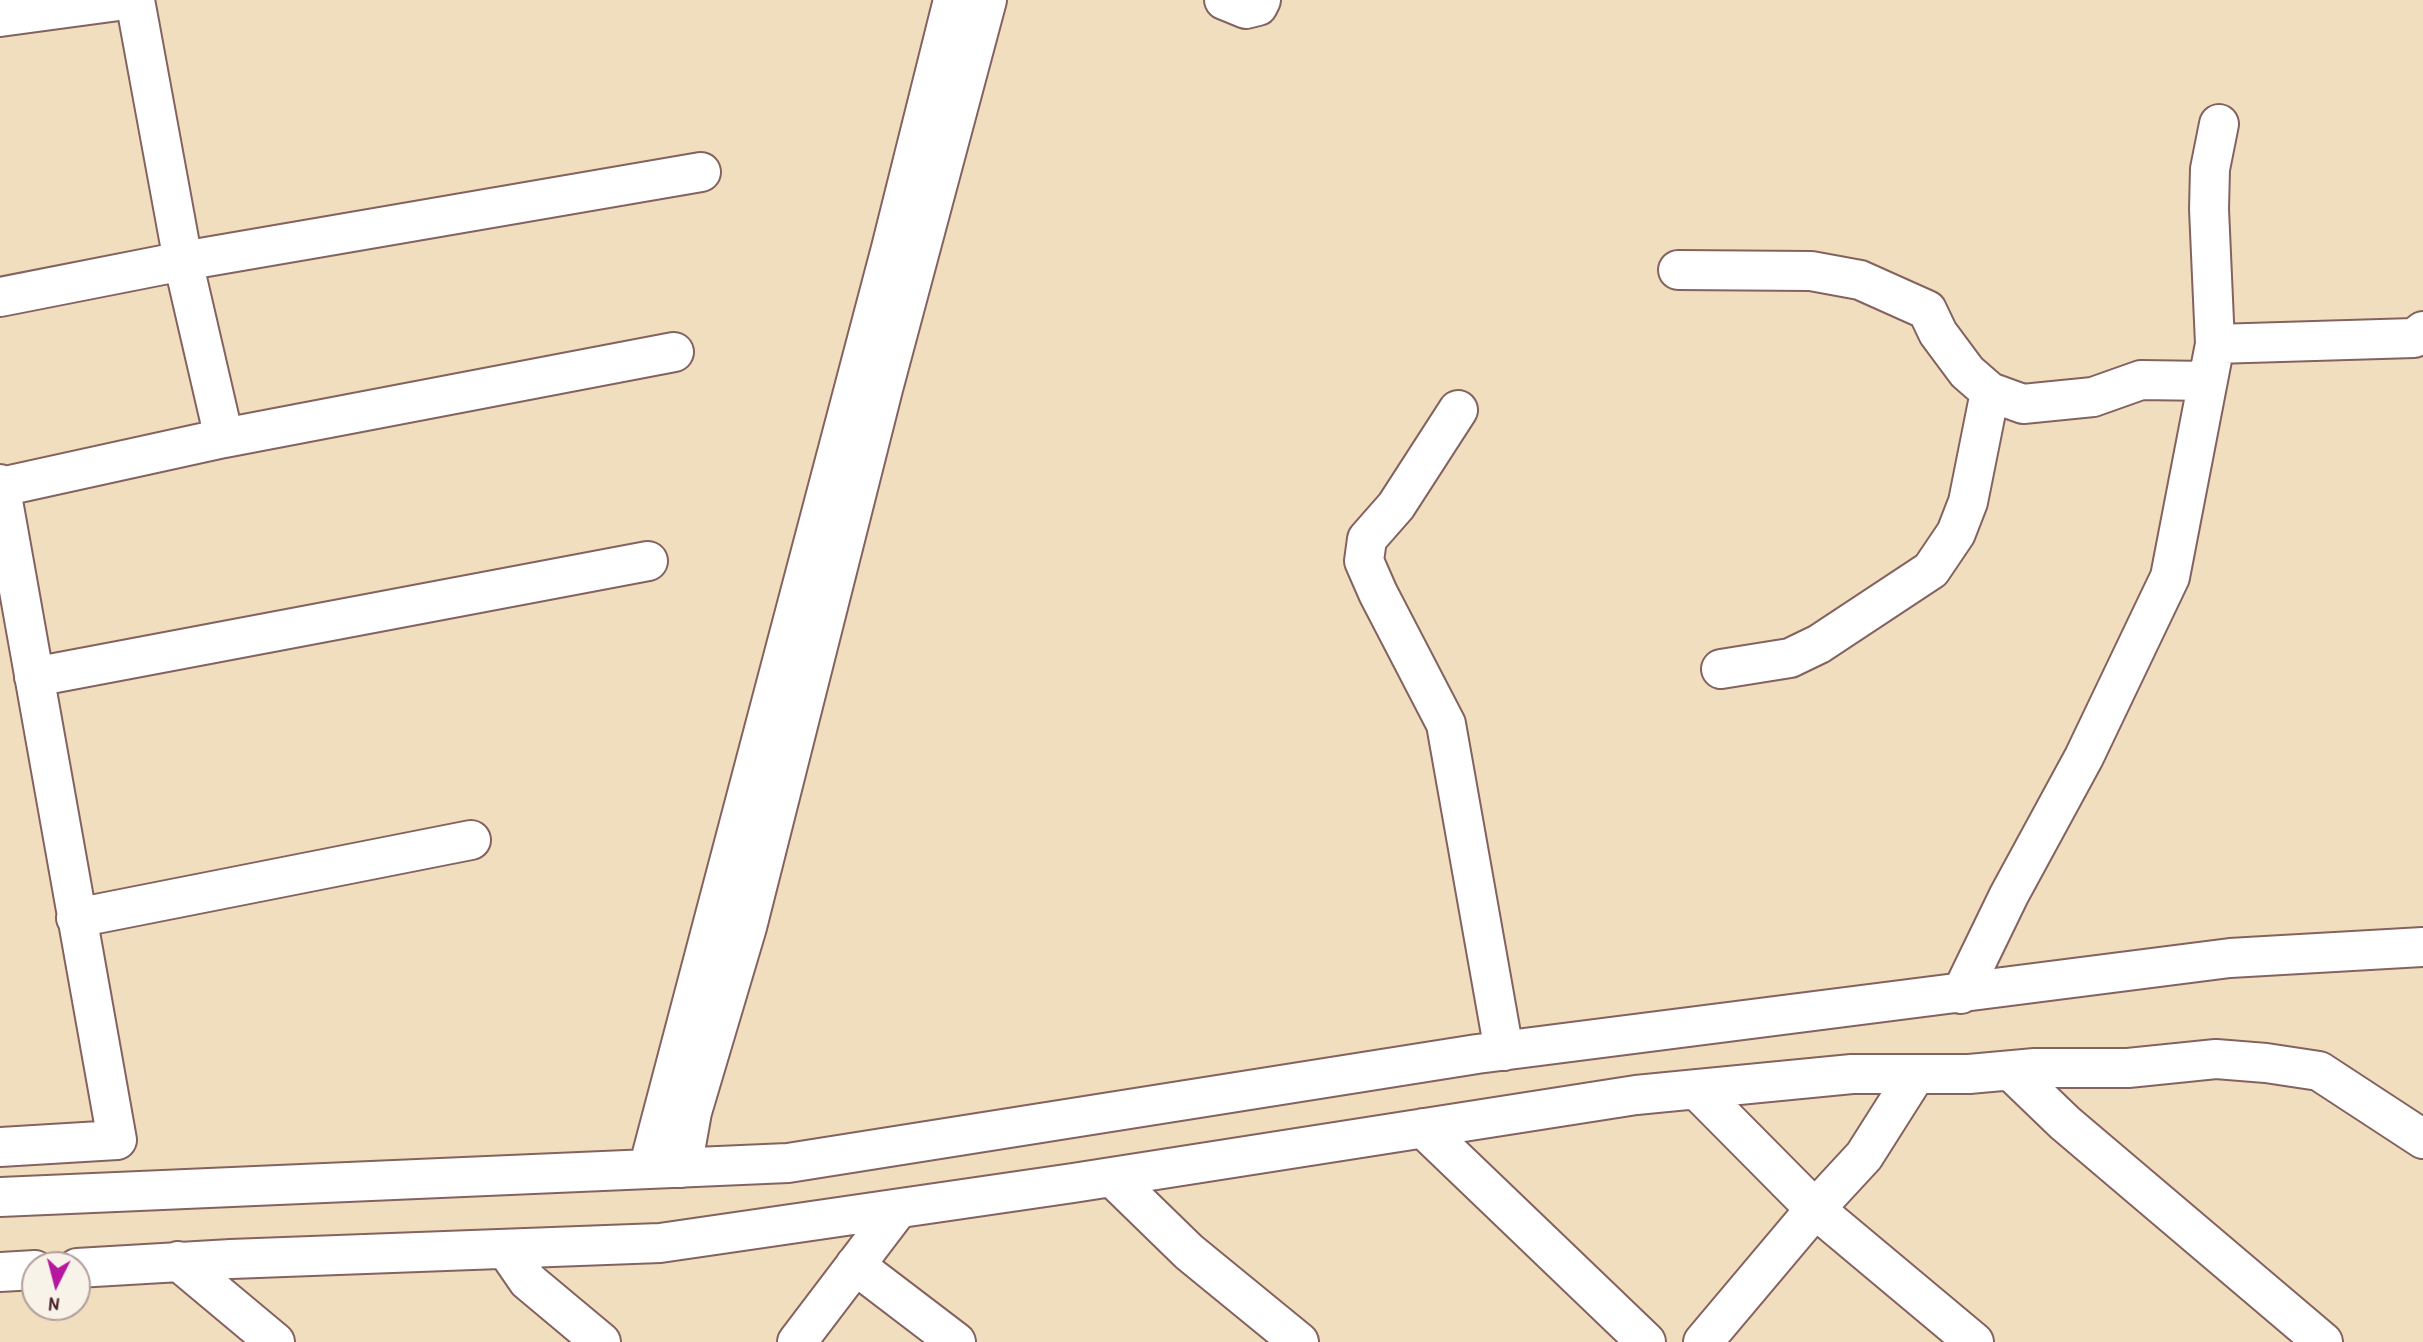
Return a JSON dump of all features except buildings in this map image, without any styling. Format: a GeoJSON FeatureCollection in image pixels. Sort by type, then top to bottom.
{"type":"FeatureCollection","features":[{"type":"Feature","properties":{"kind":"street"},"geometry":{"type":"LineString","coordinates":[[0,17],[126,0]]}},
{"type":"Feature","properties":{"kind":"street"},"geometry":{"type":"LineString","coordinates":[[135,0],[183,261],[224,438]]}},
{"type":"Feature","properties":{"kind":"street"},"geometry":{"type":"LineString","coordinates":[[665,1168],[953,0]]}},
{"type":"Feature","properties":{"kind":"street"},"geometry":{"type":"LineString","coordinates":[[665,1168],[692,1112],[747,927],[883,390],[987,0]]}},
{"type":"Feature","properties":{"kind":"street"},"geometry":{"type":"LineString","coordinates":[[1224,0],[1246,9],[1258,6],[1261,0]]}},
{"type":"Feature","properties":{"kind":"street"},"geometry":{"type":"LineString","coordinates":[[1961,993],[2008,895],[2084,757],[2170,577],[2215,344],[2209,209],[2210,169],[2219,124]]}},
{"type":"Feature","properties":{"kind":"street"},"geometry":{"type":"LineString","coordinates":[[0,297],[183,261],[701,172]]}},
{"type":"Feature","properties":{"kind":"street"},"geometry":{"type":"LineString","coordinates":[[1678,270],[1811,271],[1860,280],[1927,310],[1938,333],[1967,372],[1990,392],[2023,404],[2093,397],[2141,380],[2208,381]]}},
{"type":"Feature","properties":{"kind":"street"},"geometry":{"type":"LineString","coordinates":[[2215,344],[2414,338],[2423,331]]}},
{"type":"Feature","properties":{"kind":"street"},"geometry":{"type":"LineString","coordinates":[[0,1147],[117,1140],[0,486],[224,438],[674,352]]}},
{"type":"Feature","properties":{"kind":"street"},"geometry":{"type":"LineString","coordinates":[[1721,669],[1790,658],[1819,644],[1931,570],[1955,533],[1968,502],[1990,392]]}},
{"type":"Feature","properties":{"kind":"street"},"geometry":{"type":"LineString","coordinates":[[1458,410],[1396,506],[1367,539],[1364,561],[1446,724],[1504,1051]]}},
{"type":"Feature","properties":{"kind":"street"},"geometry":{"type":"LineString","coordinates":[[34,677],[648,561]]}},
{"type":"Feature","properties":{"kind":"street"},"geometry":{"type":"LineString","coordinates":[[76,918],[471,840]]}},
{"type":"Feature","properties":{"kind":"street"},"geometry":{"type":"LineString","coordinates":[[0,1197],[788,1163],[1504,1051],[2230,958],[2423,947]]}},
{"type":"Feature","properties":{"kind":"street"},"geometry":{"type":"LineString","coordinates":[[91,1267],[178,1261],[660,1243],[1112,1177],[1636,1095],[1853,1074],[1969,1074],[2035,1068],[2128,1068],[2216,1059],[2319,1071],[2423,1139]]}},
{"type":"Feature","properties":{"kind":"street"},"geometry":{"type":"LineString","coordinates":[[2011,1070],[2065,1123],[2323,1342]]}},
{"type":"Feature","properties":{"kind":"street"},"geometry":{"type":"LineString","coordinates":[[1703,1342],[1815,1209],[1864,1156],[1916,1074]]}},
{"type":"Feature","properties":{"kind":"street"},"geometry":{"type":"LineString","coordinates":[[1696,1089],[1815,1209],[1974,1342]]}},
{"type":"Feature","properties":{"kind":"street"},"geometry":{"type":"LineString","coordinates":[[1423,1128],[1646,1342]]}},
{"type":"Feature","properties":{"kind":"street"},"geometry":{"type":"LineString","coordinates":[[1112,1177],[1189,1252],[1299,1342]]}},
{"type":"Feature","properties":{"kind":"street"},"geometry":{"type":"LineString","coordinates":[[797,1342],[898,1209]]}},
{"type":"Feature","properties":{"kind":"street"},"geometry":{"type":"LineString","coordinates":[[506,1249],[528,1281],[601,1342]]}},
{"type":"Feature","properties":{"kind":"street"},"geometry":{"type":"LineString","coordinates":[[178,1261],[275,1342]]}},
{"type":"Feature","properties":{"kind":"street"},"geometry":{"type":"LineString","coordinates":[[855,1265],[956,1342]]}},
{"type":"Feature","properties":{"kind":"street"},"geometry":{"type":"LineString","coordinates":[[0,1272],[21,1271]]}}]}
